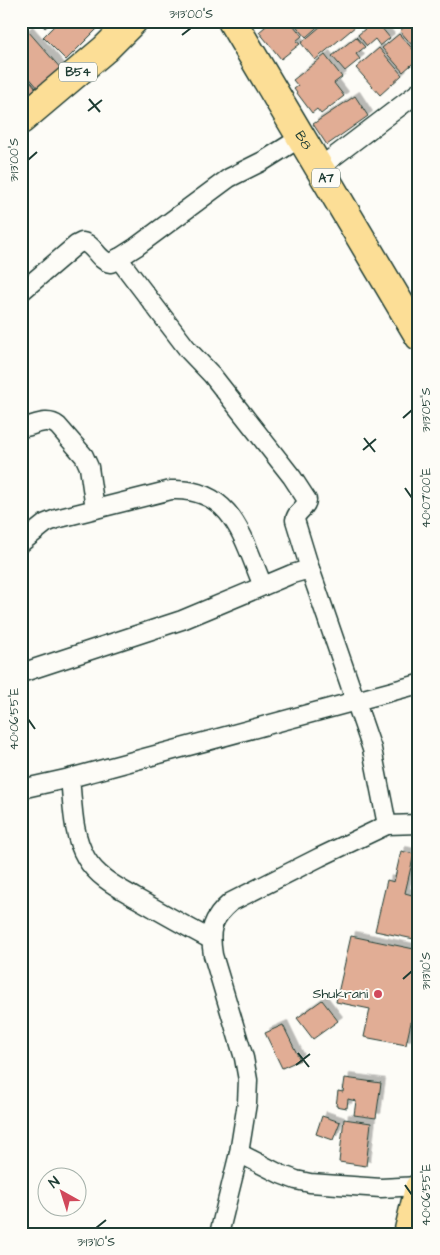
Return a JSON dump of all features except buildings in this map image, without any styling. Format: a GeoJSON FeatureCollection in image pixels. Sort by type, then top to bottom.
{"type":"FeatureCollection","features":[{"type":"Feature","properties":{"kind":"highway","name":"B54"},"geometry":{"type":"LineString","coordinates":[[21,120],[105,49],[133,21]]}},
{"type":"Feature","properties":{"kind":"highway","name":"B8"},"geometry":{"type":"LineString","coordinates":[[232,21],[419,336]]}},
{"type":"Feature","properties":{"kind":"highway"},"geometry":{"type":"LineString","coordinates":[[408,1234],[419,1187]]}},
{"type":"Feature","properties":{"kind":"street"},"geometry":{"type":"LineString","coordinates":[[320,168],[419,92]]}},
{"type":"Feature","properties":{"kind":"street"},"geometry":{"type":"LineString","coordinates":[[21,292],[76,244],[82,242],[89,244],[104,262],[110,263],[229,178],[265,160],[300,138]]}},
{"type":"Feature","properties":{"kind":"street"},"geometry":{"type":"LineString","coordinates":[[118,258],[189,351],[212,375],[292,477],[307,500],[306,505],[296,516],[295,520],[372,749],[387,825]]}},
{"type":"Feature","properties":{"kind":"street"},"geometry":{"type":"LineString","coordinates":[[21,428],[48,421],[58,426],[84,456],[89,467],[96,509]]}},
{"type":"Feature","properties":{"kind":"street"},"geometry":{"type":"LineString","coordinates":[[21,543],[46,523],[72,514],[171,490],[188,489],[206,496],[225,508],[232,517],[263,586]]}},
{"type":"Feature","properties":{"kind":"street"},"geometry":{"type":"LineString","coordinates":[[21,673],[182,620],[292,574],[310,569]]}},
{"type":"Feature","properties":{"kind":"street"},"geometry":{"type":"LineString","coordinates":[[21,789],[70,778],[419,684]]}},
{"type":"Feature","properties":{"kind":"street"},"geometry":{"type":"LineString","coordinates":[[70,778],[76,832],[84,856],[92,868],[103,878],[210,939]]}},
{"type":"Feature","properties":{"kind":"street"},"geometry":{"type":"LineString","coordinates":[[219,1234],[238,1152],[247,1103],[248,1080],[244,1058],[213,955],[210,939],[212,926],[220,912],[230,902],[320,857],[387,825],[419,824]]}},
{"type":"Feature","properties":{"kind":"street"},"geometry":{"type":"LineString","coordinates":[[238,1152],[280,1174],[310,1183],[381,1188],[419,1187]]}},
{"type":"Feature","properties":{"kind":"place","name":"Shukrani"},"geometry":{"type":"Point","coordinates":[378,994]}}]}
